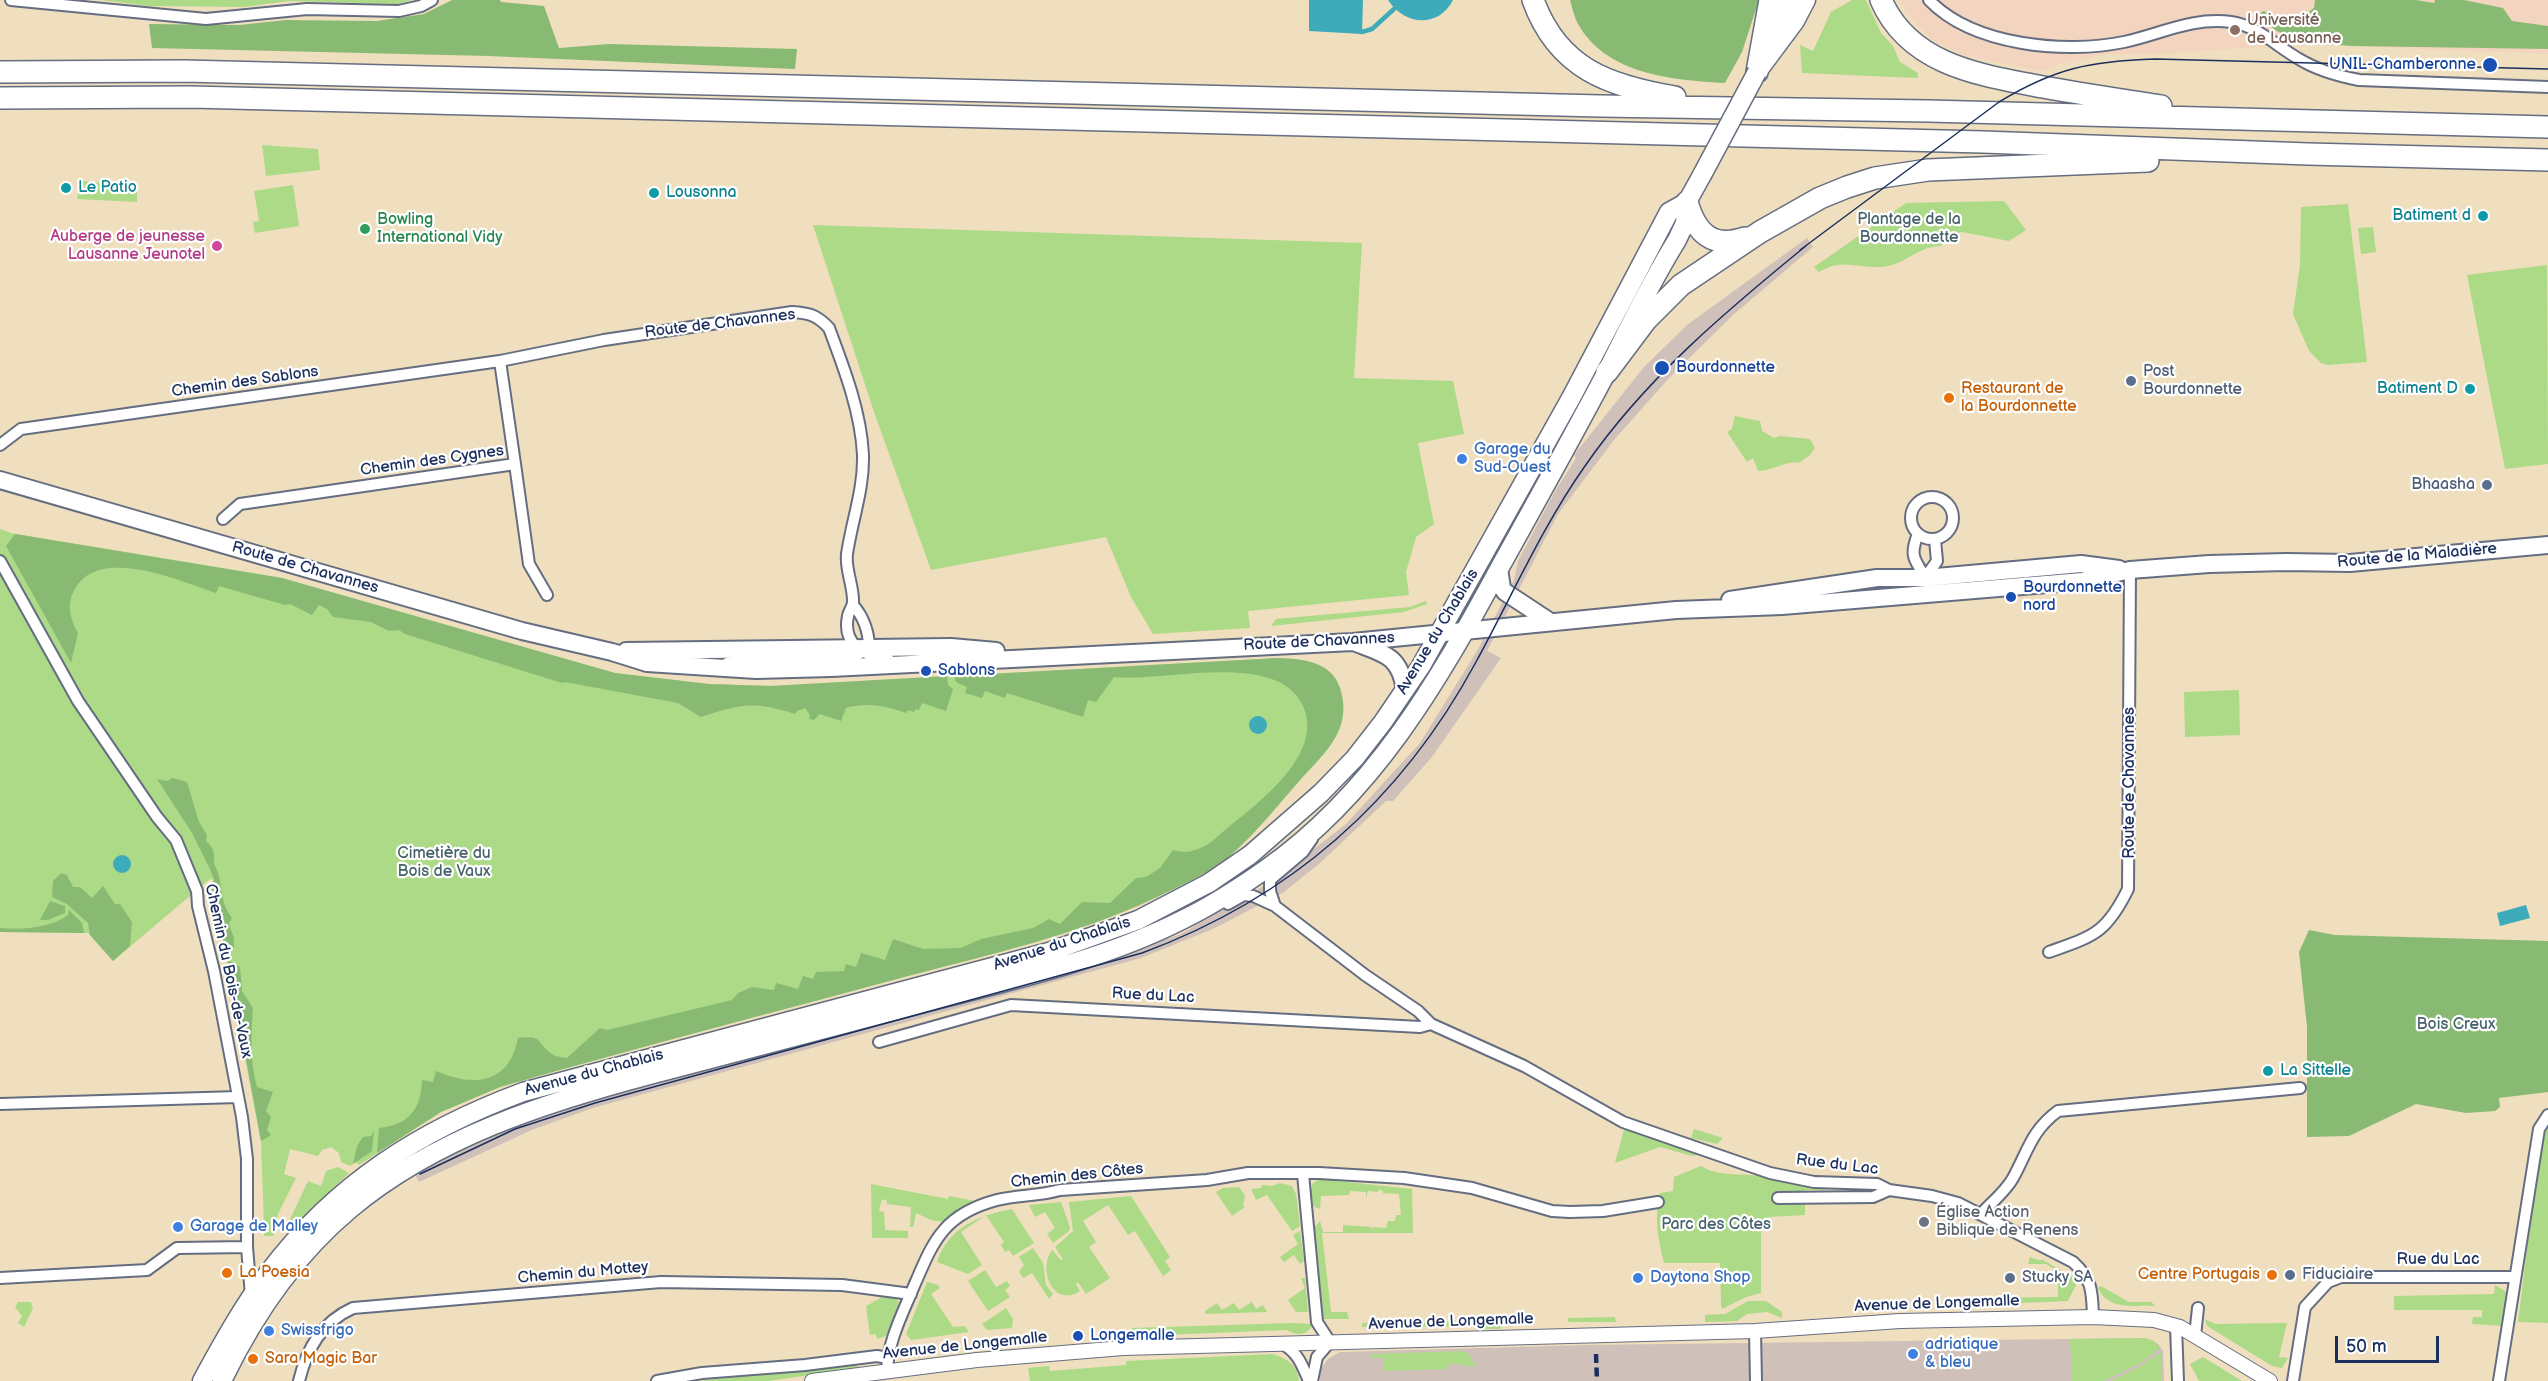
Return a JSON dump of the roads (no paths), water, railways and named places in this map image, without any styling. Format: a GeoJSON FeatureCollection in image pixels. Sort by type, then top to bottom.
{"type":"FeatureCollection","features":[{"type":"Feature","properties":{"kind":"highway"},"geometry":{"type":"LineString","coordinates":[[1533,0],[1546,30],[1563,50],[1598,77],[1641,91],[1753,107]]}},
{"type":"Feature","properties":{"kind":"highway"},"geometry":{"type":"LineString","coordinates":[[1757,72],[1770,0]]}},
{"type":"Feature","properties":{"kind":"highway"},"geometry":{"type":"LineString","coordinates":[[1881,0],[1895,24],[1912,43],[1937,59],[1959,69],[2061,90],[2242,119]]}},
{"type":"Feature","properties":{"kind":"highway"},"geometry":{"type":"LineString","coordinates":[[0,72],[184,71],[2548,127]]}},
{"type":"Feature","properties":{"kind":"highway"},"geometry":{"type":"LineString","coordinates":[[0,98],[191,97],[1995,143],[2548,160]]}},
{"type":"Feature","properties":{"kind":"highway"},"geometry":{"type":"LineString","coordinates":[[1606,372],[1666,298],[1704,268],[1760,232],[1838,190],[1875,178],[1928,170],[2308,154]]}},
{"type":"Feature","properties":{"kind":"highway"},"geometry":{"type":"LineString","coordinates":[[1687,202],[1693,220],[1711,239],[1732,242],[1760,232]]}},
{"type":"Feature","properties":{"kind":"main road"},"geometry":{"type":"LineString","coordinates":[[1757,72],[1789,0]]}},
{"type":"Feature","properties":{"kind":"main road"},"geometry":{"type":"LineString","coordinates":[[1757,72],[1795,21],[1806,0]]}},
{"type":"Feature","properties":{"kind":"main road","name":"Avenue du Chablais"},"geometry":{"type":"LineString","coordinates":[[222,1381],[248,1330],[282,1281],[328,1229],[352,1207],[393,1177],[461,1140],[588,1091],[1007,981],[1138,939],[1181,921],[1217,901],[1266,869],[1316,830],[1352,794],[1389,750],[1427,695],[1465,631],[1685,223],[1687,202],[1757,72]]}},
{"type":"Feature","properties":{"kind":"main road","name":"Avenue du Chablais"},"geometry":{"type":"LineString","coordinates":[[202,1381],[251,1296],[295,1240],[343,1193],[396,1152],[460,1117],[535,1089],[1050,952],[1138,920],[1209,883],[1251,855],[1321,793],[1354,758],[1405,690],[1439,634],[1571,398],[1669,212],[1687,202]]}},
{"type":"Feature","properties":{"kind":"main road","name":"Route de Chavannes"},"geometry":{"type":"LineString","coordinates":[[0,480],[522,631],[612,652],[647,663],[708,668],[803,669],[954,654]]}},
{"type":"Feature","properties":{"kind":"main road","name":"Route de la Maladière"},"geometry":{"type":"LineString","coordinates":[[2286,562],[2350,563],[2548,544]]}},
{"type":"Feature","properties":{"kind":"main road","name":"Route de Chavannes"},"geometry":{"type":"LineString","coordinates":[[612,652],[833,648],[860,643],[954,654],[1032,657],[1353,642],[1676,610],[1782,606],[1926,585],[2083,581],[2130,570],[2209,564],[2286,562]]}},
{"type":"Feature","properties":{"kind":"main road"},"geometry":{"type":"LineString","coordinates":[[1499,569],[1502,588],[1549,621]]}},
{"type":"Feature","properties":{"kind":"main road"},"geometry":{"type":"LineString","coordinates":[[1353,642],[1390,657],[1397,664],[1405,690]]}},
{"type":"Feature","properties":{"kind":"street"},"geometry":{"type":"LineString","coordinates":[[11,0],[206,19],[307,9],[399,11],[421,6],[432,0]]}},
{"type":"Feature","properties":{"kind":"street"},"geometry":{"type":"LineString","coordinates":[[1929,0],[1958,23],[2025,44],[2068,47],[2122,42],[2181,24],[2211,20],[2230,22],[2254,29],[2306,63],[2340,76],[2359,80],[2548,87]]}},
{"type":"Feature","properties":{"kind":"street","name":"Route de Chavannes"},"geometry":{"type":"LineString","coordinates":[[500,361],[653,332],[792,312],[811,313],[829,328],[858,417],[861,435],[862,481],[847,556],[853,605],[858,611],[860,643],[852,658],[740,661],[708,668]]}},
{"type":"Feature","properties":{"kind":"street"},"geometry":{"type":"LineString","coordinates":[[500,361],[515,464]]}},
{"type":"Feature","properties":{"kind":"street","name":"Chemin des Sablons"},"geometry":{"type":"LineString","coordinates":[[0,446],[21,429],[500,361]]}},
{"type":"Feature","properties":{"kind":"street","name":"Chemin des Cygnes"},"geometry":{"type":"LineString","coordinates":[[223,519],[240,504],[515,464],[529,564],[547,595]]}},
{"type":"Feature","properties":{"kind":"street"},"geometry":{"type":"LineString","coordinates":[[1928,497],[1946,502],[1953,513],[1952,526],[1946,535],[1935,540],[1926,539],[1912,527],[1911,518],[1914,508],[1928,497]]}},
{"type":"Feature","properties":{"kind":"street"},"geometry":{"type":"LineString","coordinates":[[1918,534],[1914,544],[1915,563],[1926,585]]}},
{"type":"Feature","properties":{"kind":"street"},"geometry":{"type":"LineString","coordinates":[[1926,585],[1937,561],[1935,540]]}},
{"type":"Feature","properties":{"kind":"street","name":"Chemin du Bois-de-Vaux"},"geometry":{"type":"LineString","coordinates":[[0,561],[78,701],[157,817],[176,840],[197,891],[198,906],[214,971],[248,1159],[247,1247],[251,1296]]}},
{"type":"Feature","properties":{"kind":"street","name":"Route de Chavannes"},"geometry":{"type":"LineString","coordinates":[[2049,952],[2094,936],[2116,914],[2128,889],[2130,873],[2130,570]]}},
{"type":"Feature","properties":{"kind":"street","name":"Route de Chavannes"},"geometry":{"type":"LineString","coordinates":[[853,605],[847,616],[860,643]]}},
{"type":"Feature","properties":{"kind":"street"},"geometry":{"type":"LineString","coordinates":[[1275,906],[1270,891],[1270,880],[1303,852],[1310,844],[1316,830]]}},
{"type":"Feature","properties":{"kind":"street","name":"Rue du Lac"},"geometry":{"type":"LineString","coordinates":[[1138,939],[1163,936],[1183,929],[1244,895],[1253,896],[1275,906],[1365,975],[1418,1011],[1431,1024],[1524,1066],[1623,1122],[1770,1173],[1829,1183],[1877,1184],[1889,1190],[1932,1196],[1966,1206],[2073,1262],[2086,1274],[2092,1292],[2093,1317]]}},
{"type":"Feature","properties":{"kind":"street","name":"Rue du Lac"},"geometry":{"type":"LineString","coordinates":[[879,1042],[1011,1005],[1420,1027],[1431,1024]]}},
{"type":"Feature","properties":{"kind":"street"},"geometry":{"type":"LineString","coordinates":[[1981,1214],[2012,1180],[2029,1143],[2046,1120],[2058,1111],[2300,1088]]}},
{"type":"Feature","properties":{"kind":"street"},"geometry":{"type":"LineString","coordinates":[[0,1104],[238,1098]]}},
{"type":"Feature","properties":{"kind":"street"},"geometry":{"type":"LineString","coordinates":[[2499,1381],[2539,1129],[2548,1115]]}},
{"type":"Feature","properties":{"kind":"street"},"geometry":{"type":"LineString","coordinates":[[1303,1174],[1317,1322],[1313,1335],[1305,1343]]}},
{"type":"Feature","properties":{"kind":"street","name":"Chemin des Côtes"},"geometry":{"type":"LineString","coordinates":[[888,1365],[891,1342],[933,1241],[939,1233],[957,1219],[996,1200],[1043,1195],[1060,1190],[1207,1179],[1224,1175],[1303,1174],[1411,1178],[1472,1188],[1552,1210],[1603,1211],[1658,1202]]}},
{"type":"Feature","properties":{"kind":"street"},"geometry":{"type":"LineString","coordinates":[[1778,1198],[1873,1197],[1889,1190]]}},
{"type":"Feature","properties":{"kind":"street"},"geometry":{"type":"LineString","coordinates":[[0,1278],[147,1270],[177,1248],[247,1247]]}},
{"type":"Feature","properties":{"kind":"street","name":"Rue du Lac"},"geometry":{"type":"LineString","coordinates":[[2293,1381],[2305,1307],[2328,1282],[2341,1276],[2514,1277]]}},
{"type":"Feature","properties":{"kind":"street","name":"Chemin du Mottey"},"geometry":{"type":"LineString","coordinates":[[299,1381],[312,1343],[326,1326],[342,1313],[353,1308],[661,1282],[842,1285],[911,1294]]}},
{"type":"Feature","properties":{"kind":"street"},"geometry":{"type":"LineString","coordinates":[[2178,1381],[2178,1327],[2198,1308],[2195,1336]]}},
{"type":"Feature","properties":{"kind":"street"},"geometry":{"type":"LineString","coordinates":[[2093,1317],[2154,1320],[2178,1327],[2270,1381]]}},
{"type":"Feature","properties":{"kind":"street","name":"Avenue de Longemalle"},"geometry":{"type":"LineString","coordinates":[[812,1381],[888,1365],[1123,1348],[1755,1331],[1900,1321],[2093,1317]]}},
{"type":"Feature","properties":{"kind":"street"},"geometry":{"type":"LineString","coordinates":[[1311,1381],[1317,1357],[1330,1342],[1317,1322]]}},
{"type":"Feature","properties":{"kind":"street"},"geometry":{"type":"LineString","coordinates":[[1755,1331],[1756,1381]]}},
{"type":"Feature","properties":{"kind":"street"},"geometry":{"type":"LineString","coordinates":[[1281,1343],[1292,1349],[1311,1381]]}},
{"type":"Feature","properties":{"kind":"street"},"geometry":{"type":"LineString","coordinates":[[657,1381],[702,1373],[805,1365],[877,1356],[888,1365]]}},
{"type":"Feature","properties":{"kind":"water"},"geometry":{"type":"Polygon","coordinates":[[[1309,0],[1363,0],[1362,34],[1309,31],[1309,0]]]}},
{"type":"Feature","properties":{"kind":"water"},"geometry":{"type":"Polygon","coordinates":[[[1388,0],[1453,0],[1439,16],[1421,20],[1403,15],[1388,0]]]}},
{"type":"Feature","properties":{"kind":"water"},"geometry":{"type":"Polygon","coordinates":[[[1258,716],[1266,721],[1267,725],[1262,733],[1258,734],[1250,729],[1249,725],[1254,717],[1258,716]]]}},
{"type":"Feature","properties":{"kind":"water"},"geometry":{"type":"Polygon","coordinates":[[[122,855],[128,858],[131,864],[128,870],[122,873],[116,870],[113,864],[116,858],[122,855]]]}},
{"type":"Feature","properties":{"kind":"water"},"geometry":{"type":"Polygon","coordinates":[[[2526,905],[2530,918],[2500,926],[2497,913],[2526,905]]]}},
{"type":"Feature","properties":{"kind":"waterway"},"geometry":{"type":"LineString","coordinates":[[1362,32],[1372,29],[1394,9]]}},
{"type":"Feature","properties":{"kind":"tram line"},"geometry":{"type":"LineString","coordinates":[[1800,250],[1999,102],[2038,81],[2074,68],[2155,59],[2548,69]]}},
{"type":"Feature","properties":{"kind":"tram line"},"geometry":{"type":"LineString","coordinates":[[420,1174],[515,1129],[595,1103],[1142,953],[1196,930],[1246,904],[1293,873],[1337,839],[1377,801],[1413,758],[1446,712],[1476,662],[1569,489],[1608,434],[1660,375],[1688,348],[1807,245]]}},
{"type":"Feature","properties":{"kind":"railway"},"geometry":{"type":"LineString","coordinates":[[1596,1354],[1597,1381]]}},
{"type":"Feature","properties":{"kind":"place","name":"Université de Lausanne"},"geometry":{"type":"Point","coordinates":[2235,30]}},
{"type":"Feature","properties":{"kind":"place","name":"UNIL-Chamberonne"},"geometry":{"type":"Point","coordinates":[2490,65]}},
{"type":"Feature","properties":{"kind":"place","name":"Le Patio"},"geometry":{"type":"Point","coordinates":[66,188]}},
{"type":"Feature","properties":{"kind":"place","name":"Lousonna"},"geometry":{"type":"Point","coordinates":[654,193]}},
{"type":"Feature","properties":{"kind":"place","name":"Batiment d"},"geometry":{"type":"Point","coordinates":[2483,216]}},
{"type":"Feature","properties":{"kind":"place","name":"Bowling International Vidy"},"geometry":{"type":"Point","coordinates":[365,229]}},
{"type":"Feature","properties":{"kind":"place","name":"Auberge de jeunesse Lausanne Jeunotel"},"geometry":{"type":"Point","coordinates":[217,246]}},
{"type":"Feature","properties":{"kind":"place","name":"Bourdonnette"},"geometry":{"type":"Point","coordinates":[1662,368]}},
{"type":"Feature","properties":{"kind":"place","name":"Post Bourdonnette"},"geometry":{"type":"Point","coordinates":[2131,381]}},
{"type":"Feature","properties":{"kind":"place","name":"Batiment D"},"geometry":{"type":"Point","coordinates":[2470,389]}},
{"type":"Feature","properties":{"kind":"place","name":"Restaurant de la Bourdonnette"},"geometry":{"type":"Point","coordinates":[1949,398]}},
{"type":"Feature","properties":{"kind":"place","name":"Garage du Sud-Ouest"},"geometry":{"type":"Point","coordinates":[1462,459]}},
{"type":"Feature","properties":{"kind":"place","name":"Bhaasha"},"geometry":{"type":"Point","coordinates":[2487,485]}},
{"type":"Feature","properties":{"kind":"place","name":"Bourdonnette nord"},"geometry":{"type":"Point","coordinates":[2011,597]}},
{"type":"Feature","properties":{"kind":"place","name":"Sablons"},"geometry":{"type":"Point","coordinates":[926,671]}},
{"type":"Feature","properties":{"kind":"place","name":"La Sittelle"},"geometry":{"type":"Point","coordinates":[2268,1071]}},
{"type":"Feature","properties":{"kind":"place","name":"Église Action Biblique de Renens"},"geometry":{"type":"Point","coordinates":[1924,1222]}},
{"type":"Feature","properties":{"kind":"place","name":"Garage de Malley"},"geometry":{"type":"Point","coordinates":[178,1227]}},
{"type":"Feature","properties":{"kind":"place","name":"La Poesia"},"geometry":{"type":"Point","coordinates":[227,1273]}},
{"type":"Feature","properties":{"kind":"place","name":"Centre Portugais"},"geometry":{"type":"Point","coordinates":[2272,1275]}},
{"type":"Feature","properties":{"kind":"place","name":"Fiduciaire"},"geometry":{"type":"Point","coordinates":[2290,1275]}},
{"type":"Feature","properties":{"kind":"place","name":"Daytona Shop"},"geometry":{"type":"Point","coordinates":[1638,1278]}},
{"type":"Feature","properties":{"kind":"place","name":"Stucky SA"},"geometry":{"type":"Point","coordinates":[2010,1278]}},
{"type":"Feature","properties":{"kind":"place","name":"Swissfrigo"},"geometry":{"type":"Point","coordinates":[269,1331]}},
{"type":"Feature","properties":{"kind":"place","name":"Longemalle"},"geometry":{"type":"Point","coordinates":[1078,1336]}},
{"type":"Feature","properties":{"kind":"place","name":"adriatique & bleu"},"geometry":{"type":"Point","coordinates":[1913,1354]}},
{"type":"Feature","properties":{"kind":"place","name":"Sara Magic Bar"},"geometry":{"type":"Point","coordinates":[253,1359]}},
{"type":"Feature","properties":{"kind":"park label","name":"Plantage de la Bourdonnette"},"geometry":{"type":"Point","coordinates":[1909,229]}},
{"type":"Feature","properties":{"kind":"park label","name":"Cimetière du Bois de Vaux"},"geometry":{"type":"Point","coordinates":[444,863]}},
{"type":"Feature","properties":{"kind":"park label","name":"Bois Creux"},"geometry":{"type":"Point","coordinates":[2456,1025]}},
{"type":"Feature","properties":{"kind":"park label","name":"Parc des Côtes"},"geometry":{"type":"Point","coordinates":[1716,1225]}}]}
